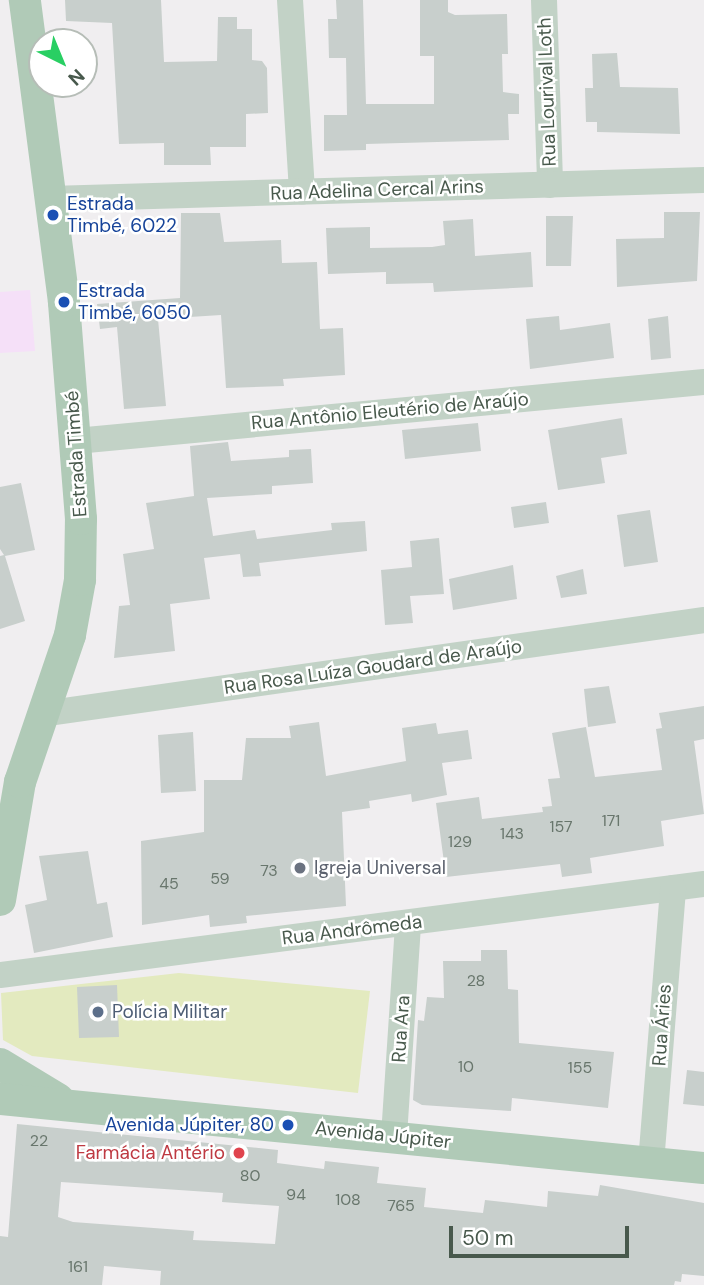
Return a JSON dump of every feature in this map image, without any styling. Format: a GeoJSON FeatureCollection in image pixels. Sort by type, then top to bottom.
{"type":"FeatureCollection","features":[{"type":"Feature","properties":{"kind":"main road","name":"Estrada Timbé"},"geometry":{"type":"LineString","coordinates":[[0,900],[10,825],[42,713],[70,635],[80,580],[76,441],[25,0]]}},
{"type":"Feature","properties":{"kind":"main road","name":"Avenida Júpiter"},"geometry":{"type":"LineString","coordinates":[[0,1066],[62,1102]]}},
{"type":"Feature","properties":{"kind":"main road"},"geometry":{"type":"LineString","coordinates":[[0,1066],[0,1086]]}},
{"type":"Feature","properties":{"kind":"main road","name":"Avenida Júpiter"},"geometry":{"type":"LineString","coordinates":[[0,1099],[62,1102],[704,1168]]}},
{"type":"Feature","properties":{"kind":"street"},"geometry":{"type":"LineString","coordinates":[[290,0],[302,192]]}},
{"type":"Feature","properties":{"kind":"street","name":"Rua Lourival Loth"},"geometry":{"type":"LineString","coordinates":[[544,0],[550,185]]}},
{"type":"Feature","properties":{"kind":"street","name":"Rua Adelina Cercal Arins"},"geometry":{"type":"LineString","coordinates":[[50,200],[704,180]]}},
{"type":"Feature","properties":{"kind":"street","name":"Rua Antônio Eleutério de Araújo"},"geometry":{"type":"LineString","coordinates":[[76,441],[704,382]]}},
{"type":"Feature","properties":{"kind":"street","name":"Rua Rosa Luíza Goudard de Araújo"},"geometry":{"type":"LineString","coordinates":[[42,713],[704,620]]}},
{"type":"Feature","properties":{"kind":"street","name":"Rua Andrômeda"},"geometry":{"type":"LineString","coordinates":[[0,975],[704,884]]}},
{"type":"Feature","properties":{"kind":"street","name":"Rua Áries"},"geometry":{"type":"LineString","coordinates":[[651,1163],[673,888]]}},
{"type":"Feature","properties":{"kind":"street","name":"Rua Ara"},"geometry":{"type":"LineString","coordinates":[[394,1136],[408,923]]}},
{"type":"Feature","properties":{"kind":"shaded area"},"geometry":{"type":"Polygon","coordinates":[[[30,290],[35,351],[0,353],[0,292],[30,290]]]}},
{"type":"Feature","properties":{"kind":"green space"},"geometry":{"type":"Polygon","coordinates":[[[179,973],[370,991],[358,1093],[32,1056],[3,1040],[1,993],[179,973]]]}},
{"type":"Feature","properties":{"kind":"building"},"geometry":{"type":"Polygon","coordinates":[[[65,0],[161,0],[164,62],[217,61],[218,17],[237,17],[237,29],[252,29],[252,60],[262,61],[267,68],[268,113],[246,114],[246,147],[210,147],[211,165],[164,165],[164,143],[119,144],[112,23],[66,21],[65,0]]]}},
{"type":"Feature","properties":{"kind":"building"},"geometry":{"type":"Polygon","coordinates":[[[336,0],[363,0],[366,104],[434,104],[434,56],[420,56],[420,0],[448,0],[448,12],[455,15],[507,14],[508,54],[502,54],[503,92],[519,94],[519,114],[508,114],[509,140],[366,144],[366,150],[324,151],[324,115],[347,115],[346,58],[329,58],[328,19],[337,19],[336,0]]]}},
{"type":"Feature","properties":{"kind":"building"},"geometry":{"type":"Polygon","coordinates":[[[617,53],[620,87],[678,88],[680,134],[597,132],[597,122],[586,122],[585,88],[593,88],[592,54],[617,53]]]}},
{"type":"Feature","properties":{"kind":"building"},"geometry":{"type":"Polygon","coordinates":[[[664,212],[700,212],[697,281],[617,287],[616,239],[664,238],[664,212]]]}},
{"type":"Feature","properties":{"kind":"building"},"geometry":{"type":"Polygon","coordinates":[[[181,213],[220,213],[224,242],[281,240],[282,263],[317,262],[320,329],[343,328],[345,375],[283,379],[284,386],[226,388],[221,315],[158,319],[166,406],[124,409],[117,327],[100,329],[97,304],[180,298],[181,213]]]}},
{"type":"Feature","properties":{"kind":"building"},"geometry":{"type":"Polygon","coordinates":[[[546,216],[573,216],[571,266],[546,266],[546,216]]]}},
{"type":"Feature","properties":{"kind":"building"},"geometry":{"type":"Polygon","coordinates":[[[473,219],[475,256],[531,252],[533,287],[434,292],[433,283],[386,284],[386,272],[328,274],[326,228],[370,227],[370,248],[432,247],[445,245],[443,221],[473,219]]]}},
{"type":"Feature","properties":{"kind":"building"},"geometry":{"type":"Polygon","coordinates":[[[559,316],[560,330],[610,323],[614,358],[530,369],[526,319],[559,316]]]}},
{"type":"Feature","properties":{"kind":"building"},"geometry":{"type":"Polygon","coordinates":[[[668,316],[671,358],[651,360],[648,319],[668,316]]]}},
{"type":"Feature","properties":{"kind":"building"},"geometry":{"type":"Polygon","coordinates":[[[622,418],[627,454],[601,458],[605,483],[558,490],[548,430],[622,418]]]}},
{"type":"Feature","properties":{"kind":"building"},"geometry":{"type":"Polygon","coordinates":[[[478,423],[481,451],[405,459],[402,430],[478,423]]]}},
{"type":"Feature","properties":{"kind":"building"},"geometry":{"type":"Polygon","coordinates":[[[228,442],[231,461],[289,457],[289,450],[311,449],[313,483],[272,486],[272,494],[207,498],[213,536],[255,530],[257,539],[332,530],[331,523],[365,521],[367,551],[259,563],[261,576],[243,577],[240,554],[204,558],[210,599],[170,604],[175,651],[114,658],[119,606],[130,605],[123,554],[154,549],[146,503],[194,496],[190,446],[228,442]]]}},
{"type":"Feature","properties":{"kind":"building"},"geometry":{"type":"Polygon","coordinates":[[[21,483],[35,550],[5,556],[25,621],[0,629],[0,556],[4,555],[0,549],[0,487],[21,483]]]}},
{"type":"Feature","properties":{"kind":"building"},"geometry":{"type":"Polygon","coordinates":[[[546,502],[549,523],[514,528],[511,507],[546,502]]]}},
{"type":"Feature","properties":{"kind":"building"},"geometry":{"type":"Polygon","coordinates":[[[650,510],[658,562],[624,567],[617,515],[650,510]]]}},
{"type":"Feature","properties":{"kind":"building"},"geometry":{"type":"Polygon","coordinates":[[[439,538],[444,594],[410,596],[413,623],[385,625],[381,570],[412,567],[410,541],[439,538]]]}},
{"type":"Feature","properties":{"kind":"building"},"geometry":{"type":"Polygon","coordinates":[[[513,565],[517,599],[453,610],[449,579],[513,565]]]}},
{"type":"Feature","properties":{"kind":"building"},"geometry":{"type":"Polygon","coordinates":[[[583,569],[587,594],[561,598],[556,576],[583,569]]]}},
{"type":"Feature","properties":{"kind":"building"},"geometry":{"type":"Polygon","coordinates":[[[609,686],[616,723],[588,727],[584,689],[609,686]]]}},
{"type":"Feature","properties":{"kind":"building"},"geometry":{"type":"Polygon","coordinates":[[[704,706],[704,739],[694,741],[704,814],[661,821],[664,846],[590,858],[592,873],[562,877],[560,864],[446,877],[436,803],[479,797],[482,819],[543,812],[542,807],[552,806],[548,779],[560,778],[552,733],[586,727],[595,777],[662,770],[656,729],[662,728],[659,713],[704,706]]]}},
{"type":"Feature","properties":{"kind":"building"},"geometry":{"type":"Polygon","coordinates":[[[319,722],[326,776],[406,761],[402,728],[436,723],[438,734],[468,730],[472,759],[442,763],[447,795],[412,802],[411,794],[369,801],[370,808],[342,812],[346,906],[246,916],[247,923],[210,927],[209,915],[142,925],[141,841],[204,832],[204,780],[242,780],[246,738],[291,738],[289,726],[319,722]]]}},
{"type":"Feature","properties":{"kind":"building"},"geometry":{"type":"Polygon","coordinates":[[[193,732],[196,791],[161,793],[158,735],[193,732]]]}},
{"type":"Feature","properties":{"kind":"building"},"geometry":{"type":"Polygon","coordinates":[[[88,851],[97,904],[107,902],[113,937],[34,953],[25,905],[47,900],[39,856],[88,851]]]}},
{"type":"Feature","properties":{"kind":"building"},"geometry":{"type":"Polygon","coordinates":[[[481,950],[507,950],[508,989],[518,990],[519,1043],[614,1052],[608,1108],[512,1098],[511,1111],[422,1105],[413,1100],[418,1020],[424,1021],[427,997],[444,998],[443,961],[481,961],[481,950]]]}},
{"type":"Feature","properties":{"kind":"building","name":"Polícia Militar"},"geometry":{"type":"Polygon","coordinates":[[[117,985],[119,1037],[79,1038],[77,987],[117,985]]]}},
{"type":"Feature","properties":{"kind":"building"},"geometry":{"type":"Polygon","coordinates":[[[687,1070],[704,1072],[704,1106],[683,1104],[687,1070]]]}},
{"type":"Feature","properties":{"kind":"building"},"geometry":{"type":"Polygon","coordinates":[[[17,1124],[278,1150],[277,1163],[324,1169],[325,1161],[379,1167],[377,1183],[426,1188],[424,1207],[483,1213],[485,1200],[547,1207],[548,1191],[598,1196],[600,1185],[704,1203],[704,1276],[682,1274],[681,1282],[675,1281],[674,1285],[160,1285],[161,1271],[104,1266],[102,1285],[0,1285],[0,1236],[8,1237],[17,1124]],[[61,1182],[58,1217],[73,1222],[194,1231],[193,1240],[275,1244],[279,1206],[222,1202],[223,1193],[61,1182]]]}},
{"type":"Feature","properties":{"kind":"place","name":"Estrada Timbé, 6022"},"geometry":{"type":"Point","coordinates":[53,215]}},
{"type":"Feature","properties":{"kind":"place","name":"Estrada Timbé, 6050"},"geometry":{"type":"Point","coordinates":[64,302]}},
{"type":"Feature","properties":{"kind":"place","name":"Igreja Universal"},"geometry":{"type":"Point","coordinates":[300,868]}},
{"type":"Feature","properties":{"kind":"place","name":"Polícia Militar"},"geometry":{"type":"Point","coordinates":[98,1012]}},
{"type":"Feature","properties":{"kind":"place","name":"Avenida Júpiter, 80"},"geometry":{"type":"Point","coordinates":[288,1125]}},
{"type":"Feature","properties":{"kind":"place","name":"Farmácia Antério"},"geometry":{"type":"Point","coordinates":[239,1153]}}]}
